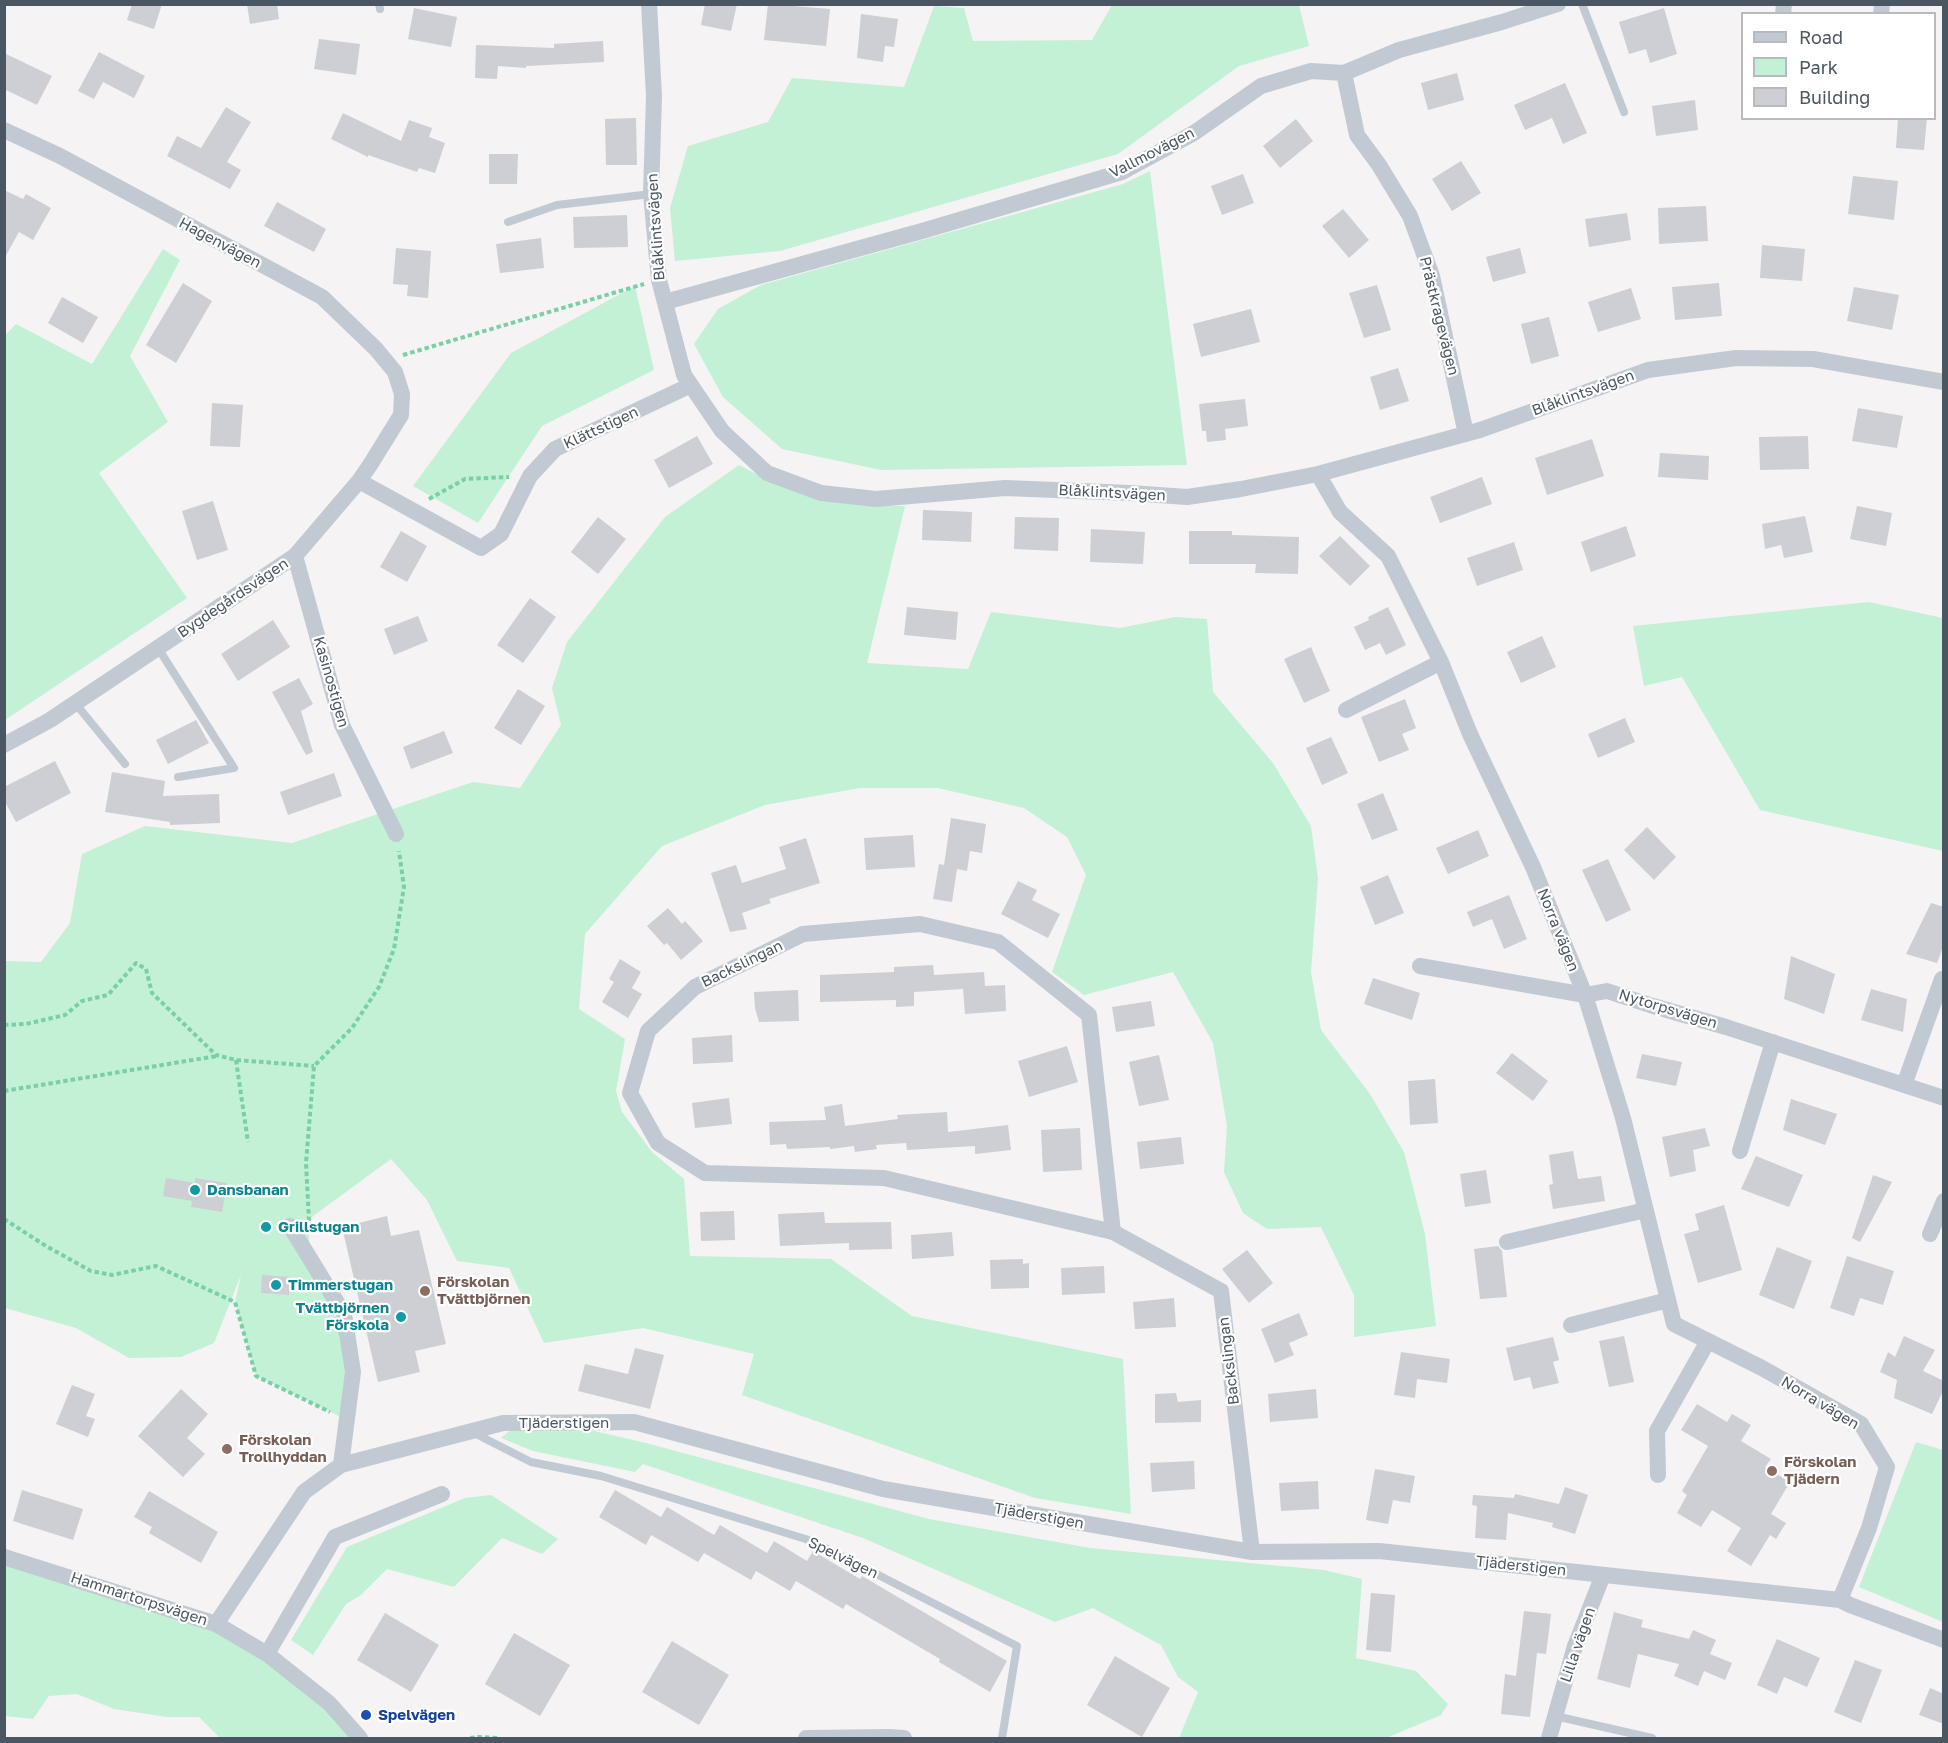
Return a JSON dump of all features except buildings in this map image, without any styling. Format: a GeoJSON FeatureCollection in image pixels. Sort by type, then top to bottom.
{"type":"FeatureCollection","features":[{"type":"Feature","properties":{"kind":"street","name":"Blåklintsvägen"},"geometry":{"type":"LineString","coordinates":[[649,4],[654,96],[651,194],[659,280],[684,375],[722,431],[767,473],[821,493],[876,499],[1005,488],[1187,497],[1318,474],[1466,434],[1648,370],[1736,358],[1813,359],[1944,382]]}},
{"type":"Feature","properties":{"kind":"street","name":"Vallmovägen"},"geometry":{"type":"LineString","coordinates":[[665,302],[922,231],[1122,172],[1194,133],[1261,86],[1311,71],[1344,73],[1399,50],[1558,4]]}},
{"type":"Feature","properties":{"kind":"street","name":"Prästkragevägen"},"geometry":{"type":"LineString","coordinates":[[1344,73],[1357,135],[1379,165],[1410,216],[1432,276],[1466,434]]}},
{"type":"Feature","properties":{"kind":"street","name":"Hagenvägen"},"geometry":{"type":"LineString","coordinates":[[4,130],[71,162],[322,297],[395,372],[402,394]]}},
{"type":"Feature","properties":{"kind":"street","name":"Klättstigen"},"geometry":{"type":"LineString","coordinates":[[359,481],[481,548],[501,534],[530,476],[555,449],[691,385]]}},
{"type":"Feature","properties":{"kind":"street","name":"Bygdegårdsvägen"},"geometry":{"type":"LineString","coordinates":[[4,744],[50,720],[296,556],[359,481],[400,415],[402,394]]}},
{"type":"Feature","properties":{"kind":"street","name":"Norra vägen"},"geometry":{"type":"LineString","coordinates":[[1318,474],[1340,512],[1388,556],[1442,662],[1470,734],[1533,867],[1585,995],[1623,1118],[1674,1324],[1762,1368],[1862,1424],[1887,1467],[1869,1528],[1840,1600]]}},
{"type":"Feature","properties":{"kind":"street","name":"Kasinostigen"},"geometry":{"type":"LineString","coordinates":[[296,556],[342,724],[396,834]]}},
{"type":"Feature","properties":{"kind":"street"},"geometry":{"type":"LineString","coordinates":[[1346,710],[1442,662]]}},
{"type":"Feature","properties":{"kind":"street","name":"Backslingan"},"geometry":{"type":"LineString","coordinates":[[1113,1232],[1089,1015],[998,942],[920,924],[803,934],[695,987],[648,1031],[630,1093],[658,1143],[705,1173],[884,1178],[1113,1232],[1221,1291],[1252,1552]]}},
{"type":"Feature","properties":{"kind":"street","name":"Nytorpsvägen"},"geometry":{"type":"LineString","coordinates":[[1420,966],[1585,995],[1607,991],[1944,1098]]}},
{"type":"Feature","properties":{"kind":"street"},"geometry":{"type":"LineString","coordinates":[[1904,1085],[1942,979]]}},
{"type":"Feature","properties":{"kind":"street"},"geometry":{"type":"LineString","coordinates":[[1740,1151],[1773,1042]]}},
{"type":"Feature","properties":{"kind":"street"},"geometry":{"type":"LineString","coordinates":[[1930,1234],[1944,1201]]}},
{"type":"Feature","properties":{"kind":"street"},"geometry":{"type":"LineString","coordinates":[[1507,1242],[1646,1210]]}},
{"type":"Feature","properties":{"kind":"street"},"geometry":{"type":"LineString","coordinates":[[290,1226],[344,1314],[353,1372],[341,1465]]}},
{"type":"Feature","properties":{"kind":"street"},"geometry":{"type":"LineString","coordinates":[[1571,1325],[1668,1300]]}},
{"type":"Feature","properties":{"kind":"street"},"geometry":{"type":"LineString","coordinates":[[1658,1475],[1657,1431],[1708,1341]]}},
{"type":"Feature","properties":{"kind":"street","name":"Tjäderstigen"},"geometry":{"type":"LineString","coordinates":[[216,1624],[304,1492],[341,1465],[503,1423],[634,1422],[883,1489],[1252,1552],[1379,1551],[1840,1600],[1944,1640]]}},
{"type":"Feature","properties":{"kind":"street"},"geometry":{"type":"LineString","coordinates":[[267,1654],[335,1537],[442,1494]]}},
{"type":"Feature","properties":{"kind":"street","name":"Hammartorpsvägen"},"geometry":{"type":"LineString","coordinates":[[4,1557],[216,1624],[267,1654],[329,1703],[360,1738]]}},
{"type":"Feature","properties":{"kind":"street","name":"Lilla vägen"},"geometry":{"type":"LineString","coordinates":[[1549,1738],[1575,1647],[1602,1575]]}},
{"type":"Feature","properties":{"kind":"street"},"geometry":{"type":"LineString","coordinates":[[806,1738],[904,1738]]}},
{"type":"Feature","properties":{"kind":"lane"},"geometry":{"type":"LineString","coordinates":[[1582,4],[1624,112]]}},
{"type":"Feature","properties":{"kind":"lane"},"geometry":{"type":"LineString","coordinates":[[508,222],[557,204],[651,194]]}},
{"type":"Feature","properties":{"kind":"lane"},"geometry":{"type":"LineString","coordinates":[[158,648],[234,768],[178,777]]}},
{"type":"Feature","properties":{"kind":"lane"},"geometry":{"type":"LineString","coordinates":[[75,703],[124,764]]}},
{"type":"Feature","properties":{"kind":"lane","name":"Spelvägen"},"geometry":{"type":"LineString","coordinates":[[469,1430],[531,1462],[601,1476],[812,1541],[1017,1646],[1002,1738]]}},
{"type":"Feature","properties":{"kind":"lane"},"geometry":{"type":"LineString","coordinates":[[1555,1716],[1652,1738]]}},
{"type":"Feature","properties":{"kind":"path"},"geometry":{"type":"LineString","coordinates":[[385,360],[659,280]]}},
{"type":"Feature","properties":{"kind":"path"},"geometry":{"type":"LineString","coordinates":[[410,509],[465,479],[530,476]]}},
{"type":"Feature","properties":{"kind":"path"},"geometry":{"type":"LineString","coordinates":[[309,1258],[306,1163],[314,1066],[352,1028],[379,987],[394,949],[404,887],[396,834]]}},
{"type":"Feature","properties":{"kind":"path"},"geometry":{"type":"LineString","coordinates":[[4,1025],[26,1024],[65,1015],[82,1001],[108,994],[136,963],[146,969],[152,993],[216,1054],[236,1060],[314,1066]]}},
{"type":"Feature","properties":{"kind":"path"},"geometry":{"type":"LineString","coordinates":[[4,1091],[220,1056]]}},
{"type":"Feature","properties":{"kind":"path"},"geometry":{"type":"LineString","coordinates":[[236,1060],[248,1142]]}},
{"type":"Feature","properties":{"kind":"path"},"geometry":{"type":"LineString","coordinates":[[4,1219],[46,1246],[92,1270],[112,1275],[156,1266],[235,1302],[256,1376],[347,1420]]}},
{"type":"Feature","properties":{"kind":"path"},"geometry":{"type":"LineString","coordinates":[[470,1738],[498,1738]]}},
{"type":"Feature","properties":{"kind":"green space"},"geometry":{"type":"Polygon","coordinates":[[[1112,5],[1299,5],[1309,46],[1239,66],[1118,154],[780,251],[675,261],[670,208],[688,146],[768,122],[792,78],[904,87],[934,6],[964,8],[973,41],[1092,40],[1112,5]]]}},
{"type":"Feature","properties":{"kind":"green space"},"geometry":{"type":"Polygon","coordinates":[[[1150,171],[1187,465],[881,470],[782,449],[723,397],[694,344],[718,309],[761,285],[1123,184],[1150,171]]]}},
{"type":"Feature","properties":{"kind":"green space"},"geometry":{"type":"Polygon","coordinates":[[[163,249],[180,260],[130,356],[168,422],[99,473],[187,598],[5,720],[5,335],[16,324],[92,364],[163,249]]]}},
{"type":"Feature","properties":{"kind":"green space"},"geometry":{"type":"Polygon","coordinates":[[[635,286],[654,370],[542,426],[478,523],[413,486],[511,353],[635,286]]]}},
{"type":"Feature","properties":{"kind":"green space"},"geometry":{"type":"Polygon","coordinates":[[[739,465],[764,478],[876,506],[905,506],[867,663],[968,669],[991,612],[1120,628],[1175,617],[1207,619],[1213,692],[1273,763],[1311,826],[1318,878],[1311,972],[1321,1030],[1370,1094],[1404,1152],[1425,1234],[1436,1326],[1354,1337],[1354,1295],[1321,1227],[1267,1229],[1243,1213],[1224,1172],[1227,1126],[1213,1043],[1173,972],[1084,995],[1052,972],[1086,875],[1067,837],[1024,808],[938,788],[860,788],[765,805],[662,846],[585,934],[579,1009],[625,1039],[616,1091],[622,1112],[652,1152],[684,1179],[690,1256],[831,1259],[912,1316],[1123,1359],[1131,1514],[1035,1498],[742,1395],[754,1354],[643,1328],[544,1343],[509,1268],[457,1261],[427,1200],[391,1159],[309,1219],[309,1258],[344,1314],[347,1420],[256,1376],[235,1302],[241,1275],[214,1343],[181,1357],[129,1358],[76,1328],[5,1308],[4,961],[41,962],[70,923],[82,854],[145,826],[292,843],[473,782],[520,788],[561,725],[552,688],[567,642],[665,517],[739,465]]]}},
{"type":"Feature","properties":{"kind":"green space"},"geometry":{"type":"Polygon","coordinates":[[[1869,602],[1943,618],[1943,851],[1760,810],[1682,677],[1644,686],[1633,626],[1869,602]]]}},
{"type":"Feature","properties":{"kind":"green space"},"geometry":{"type":"Polygon","coordinates":[[[513,1428],[594,1431],[929,1519],[1090,1548],[1324,1570],[1362,1579],[1356,1658],[1416,1671],[1448,1704],[1441,1715],[1386,1738],[1179,1738],[1198,1692],[1178,1677],[1161,1645],[1093,1608],[1055,1622],[863,1538],[643,1464],[635,1472],[533,1451],[501,1438],[513,1428]]]}},
{"type":"Feature","properties":{"kind":"green space"},"geometry":{"type":"Polygon","coordinates":[[[1916,1442],[1943,1450],[1943,1622],[1859,1587],[1916,1442]]]}},
{"type":"Feature","properties":{"kind":"green space"},"geometry":{"type":"Polygon","coordinates":[[[491,1495],[558,1539],[542,1554],[502,1538],[454,1587],[387,1569],[361,1595],[346,1604],[313,1655],[291,1640],[347,1547],[465,1498],[491,1495]]]}},
{"type":"Feature","properties":{"kind":"green space"},"geometry":{"type":"Polygon","coordinates":[[[5,1557],[216,1624],[267,1654],[360,1738],[220,1738],[199,1717],[167,1717],[114,1709],[77,1694],[49,1696],[33,1719],[5,1716],[5,1557]]]}},
{"type":"Feature","properties":{"kind":"place","name":"Dansbanan"},"geometry":{"type":"Point","coordinates":[195,1190]}},
{"type":"Feature","properties":{"kind":"place","name":"Grillstugan"},"geometry":{"type":"Point","coordinates":[266,1227]}},
{"type":"Feature","properties":{"kind":"place","name":"Timmerstugan"},"geometry":{"type":"Point","coordinates":[276,1285]}},
{"type":"Feature","properties":{"kind":"place","name":"Förskolan Tvättbjörnen"},"geometry":{"type":"Point","coordinates":[425,1291]}},
{"type":"Feature","properties":{"kind":"place","name":"Tvättbjörnen Förskola"},"geometry":{"type":"Point","coordinates":[401,1317]}},
{"type":"Feature","properties":{"kind":"place","name":"Förskolan Trollhyddan"},"geometry":{"type":"Point","coordinates":[227,1449]}},
{"type":"Feature","properties":{"kind":"place","name":"Förskolan Tjädern"},"geometry":{"type":"Point","coordinates":[1772,1471]}},
{"type":"Feature","properties":{"kind":"place","name":"Spelvägen"},"geometry":{"type":"Point","coordinates":[366,1715]}}]}
